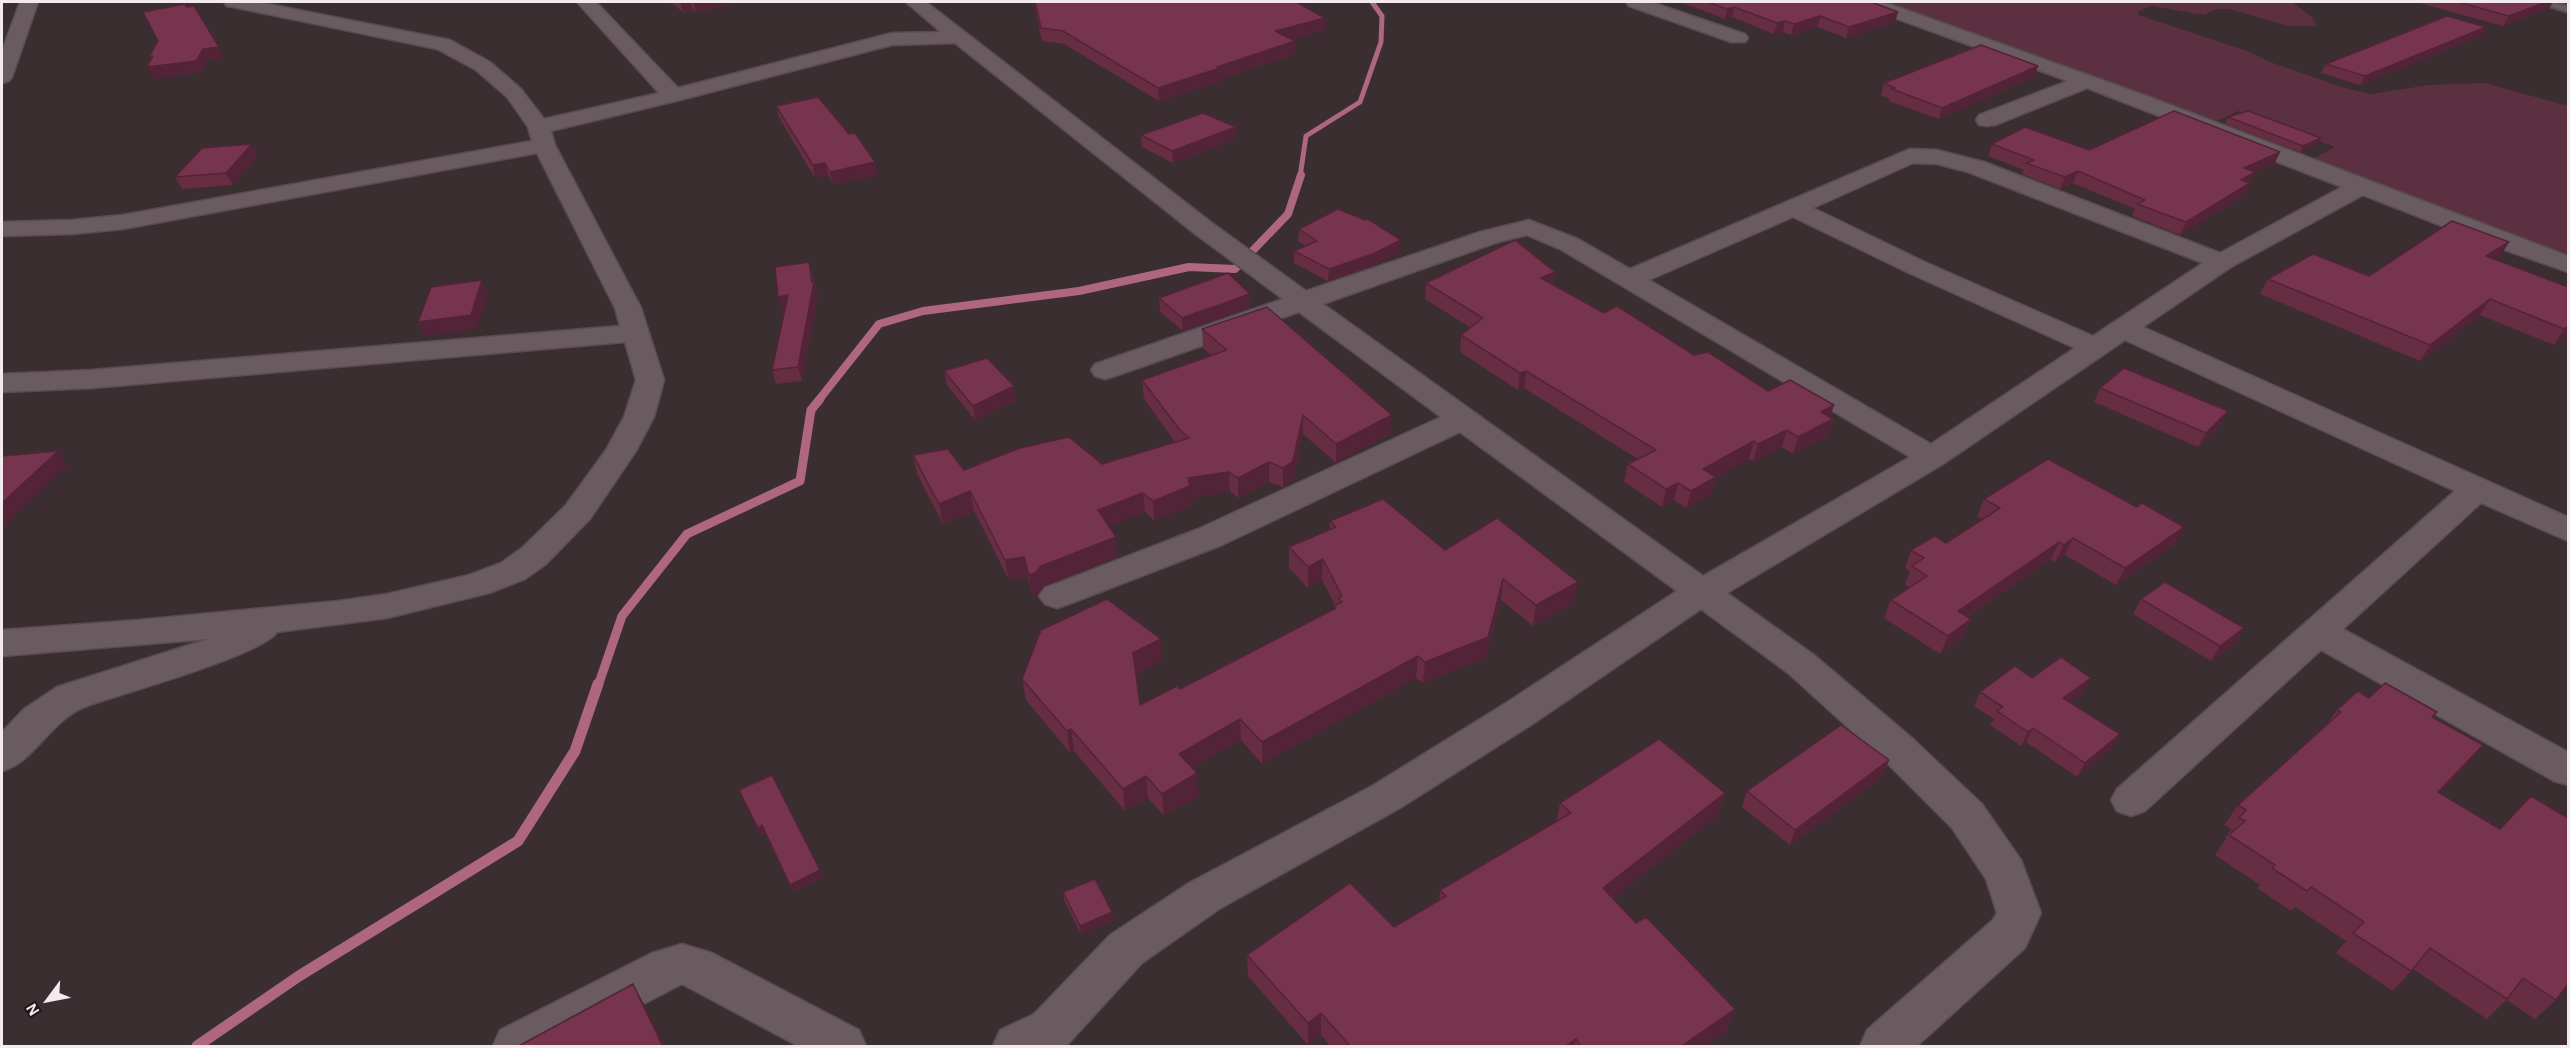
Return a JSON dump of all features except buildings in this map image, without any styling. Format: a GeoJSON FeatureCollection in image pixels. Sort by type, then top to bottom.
{"type":"FeatureCollection","features":[{"type":"Feature","properties":{"kind":"street"},"geometry":{"type":"LineString","coordinates":[[2,77],[29,2]]}},
{"type":"Feature","properties":{"kind":"street"},"geometry":{"type":"LineString","coordinates":[[2,643],[338,614],[429,597],[477,585],[513,571],[534,556],[578,512],[621,451],[639,417],[650,380],[628,309],[541,136],[514,93],[483,66],[443,44],[233,2]]}},
{"type":"Feature","properties":{"kind":"street"},"geometry":{"type":"LineString","coordinates":[[586,2],[674,96]]}},
{"type":"Feature","properties":{"kind":"street"},"geometry":{"type":"LineString","coordinates":[[1635,2],[1738,38]]}},
{"type":"Feature","properties":{"kind":"street"},"geometry":{"type":"LineString","coordinates":[[1868,2],[2087,81],[2462,226],[2568,264]]}},
{"type":"Feature","properties":{"kind":"street"},"geometry":{"type":"LineString","coordinates":[[892,39],[920,6],[1232,248],[1462,419],[1801,664],[1899,750],[1966,816],[2006,873],[2019,913],[2009,934],[1884,1047]]}},
{"type":"Feature","properties":{"kind":"street"},"geometry":{"type":"LineString","coordinates":[[2,229],[72,227],[123,222],[541,136],[674,96],[892,39],[962,37]]}},
{"type":"Feature","properties":{"kind":"street"},"geometry":{"type":"LineString","coordinates":[[1987,120],[2087,81]]}},
{"type":"Feature","properties":{"kind":"street"},"geometry":{"type":"LineString","coordinates":[[1630,278],[1711,245],[1910,156],[1937,157],[1977,167],[2222,262]]}},
{"type":"Feature","properties":{"kind":"street"},"geometry":{"type":"LineString","coordinates":[[1017,1047],[1050,1029],[1126,950],[1154,928],[1204,896],[1386,797],[1520,713],[1701,592],[1932,457],[2222,262],[2360,187]]}},
{"type":"Feature","properties":{"kind":"street"},"geometry":{"type":"LineString","coordinates":[[1793,208],[1918,268],[2109,337],[2477,489],[2568,530]]}},
{"type":"Feature","properties":{"kind":"street"},"geometry":{"type":"LineString","coordinates":[[1105,370],[1489,237],[1529,227],[1569,244],[1630,278],[1932,457]]}},
{"type":"Feature","properties":{"kind":"street"},"geometry":{"type":"LineString","coordinates":[[2,383],[104,378],[635,333]]}},
{"type":"Feature","properties":{"kind":"street"},"geometry":{"type":"LineString","coordinates":[[1057,596],[1210,537],[1462,419]]}},
{"type":"Feature","properties":{"kind":"street"},"geometry":{"type":"LineString","coordinates":[[2131,800],[2477,489]]}},
{"type":"Feature","properties":{"kind":"street"},"geometry":{"type":"LineString","coordinates":[[2,756],[38,719],[70,697],[235,643],[278,619]]}},
{"type":"Feature","properties":{"kind":"street"},"geometry":{"type":"LineString","coordinates":[[2319,632],[2568,770]]}},
{"type":"Feature","properties":{"kind":"street"},"geometry":{"type":"LineString","coordinates":[[517,1047],[668,967],[682,964],[696,967],[842,1047]]}},
{"type":"Feature","properties":{"kind":"lane"},"geometry":{"type":"LineString","coordinates":[[2542,2],[2568,9]]}},
{"type":"Feature","properties":{"kind":"shaded area"},"geometry":{"type":"Polygon","coordinates":[[[1875,2],[2292,2],[2312,17],[2317,26],[2288,26],[2229,9],[2217,9],[2204,15],[2152,6],[2138,11],[2138,15],[2250,52],[2270,62],[2345,88],[2371,94],[2429,85],[2485,83],[2568,106],[2568,255],[2310,160],[2335,147],[2238,111],[2210,124],[1875,2]]]}},
{"type":"Feature","properties":{"kind":"waterway"},"geometry":{"type":"LineString","coordinates":[[1300,177],[1306,136],[1360,102],[1381,42],[1382,16],[1372,2]]}},
{"type":"Feature","properties":{"kind":"waterway"},"geometry":{"type":"LineString","coordinates":[[818,401],[879,324],[923,311],[1079,291],[1189,267],[1235,269],[1288,214],[1301,175]]}},
{"type":"Feature","properties":{"kind":"waterway"},"geometry":{"type":"LineString","coordinates":[[598,686],[622,616],[687,534],[800,481],[811,410],[820,399]]}},
{"type":"Feature","properties":{"kind":"waterway"},"geometry":{"type":"LineString","coordinates":[[197,1046],[299,976],[518,841],[575,751],[598,684]]}}]}
